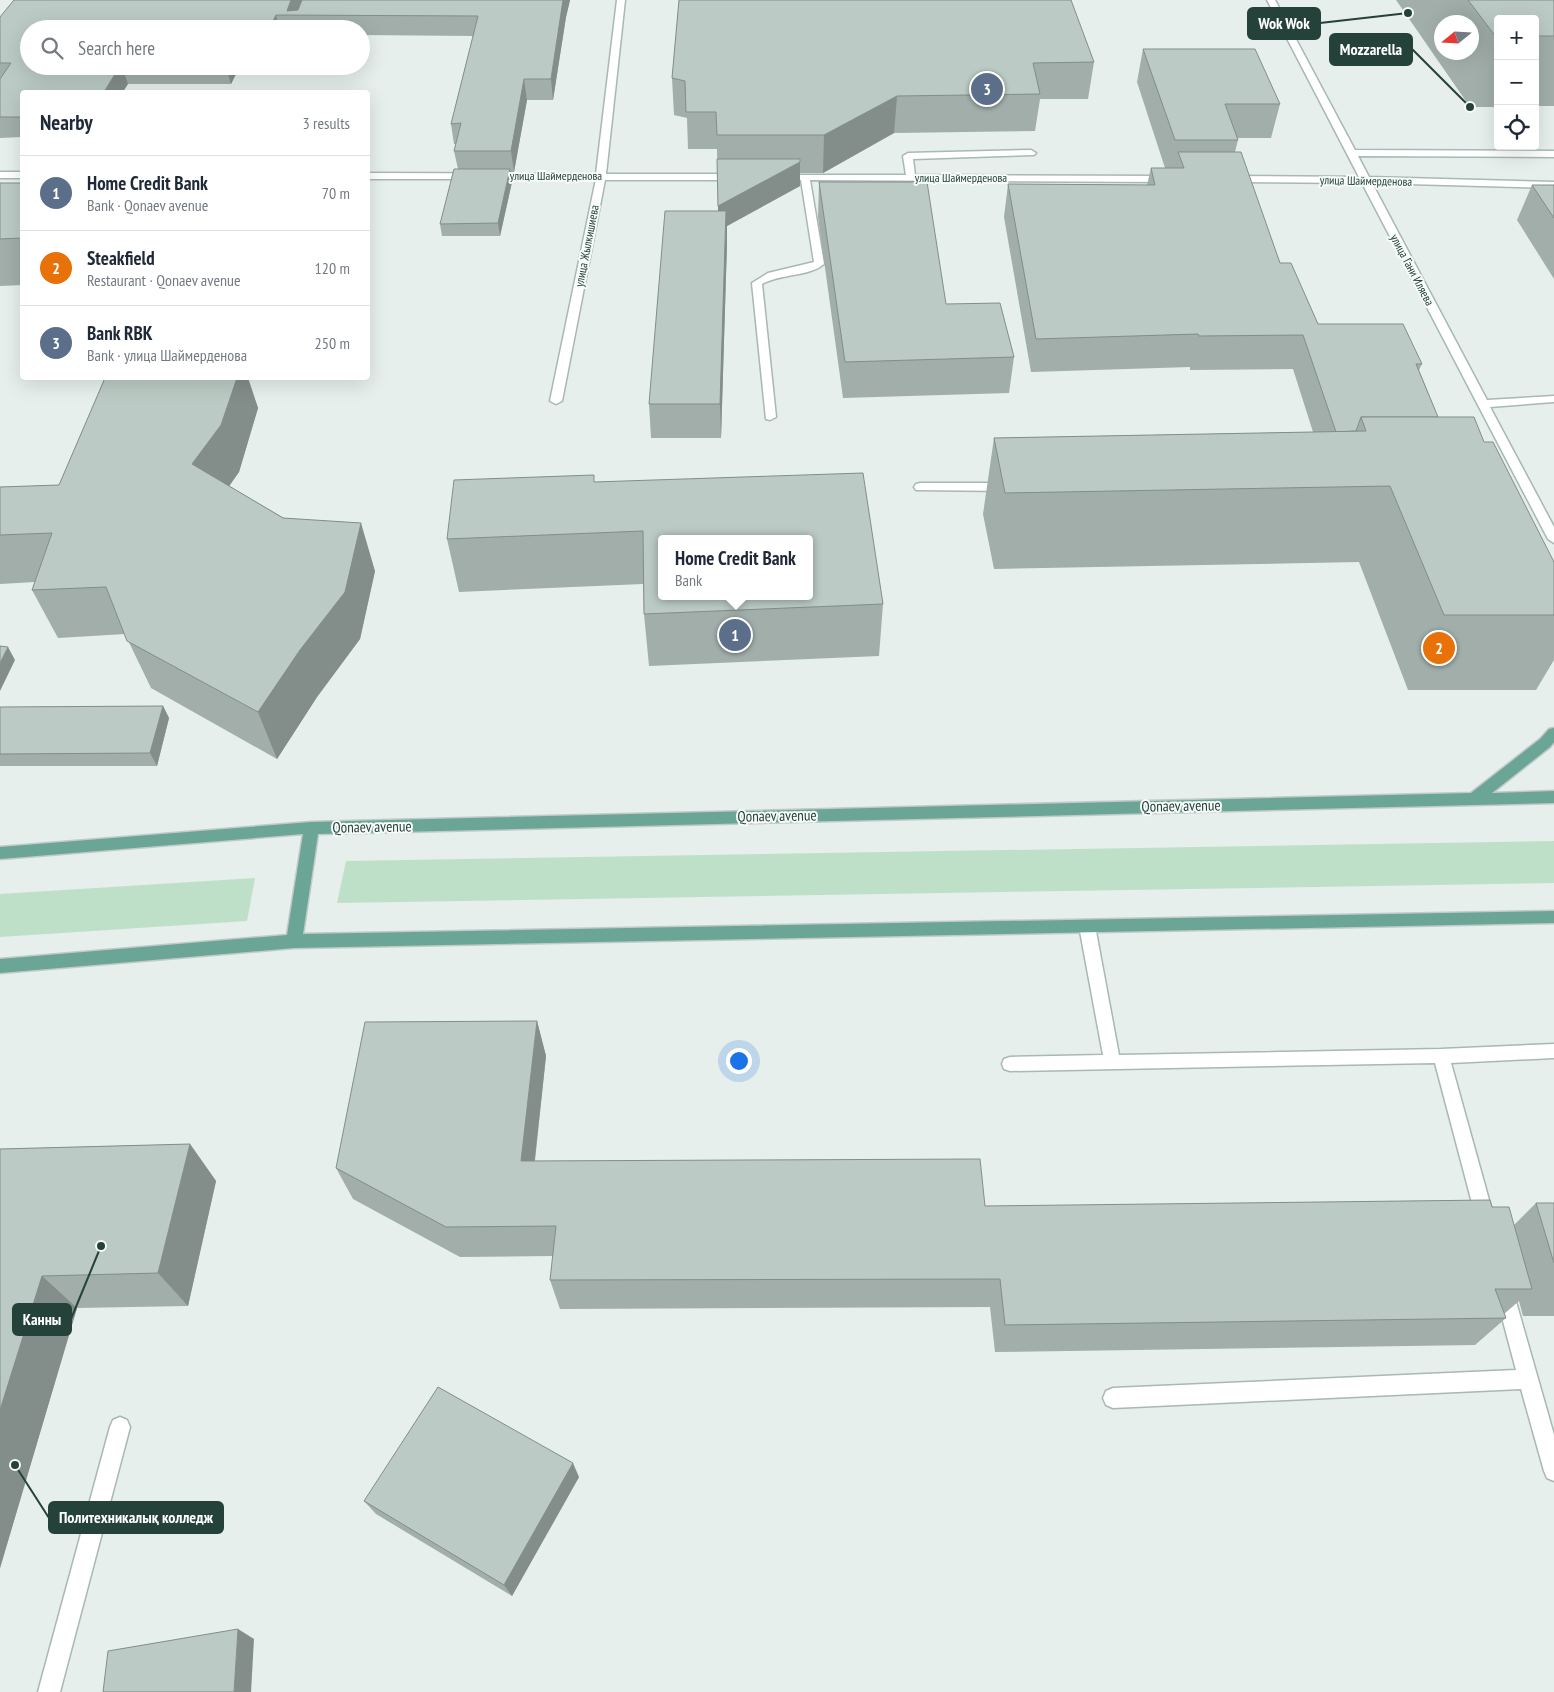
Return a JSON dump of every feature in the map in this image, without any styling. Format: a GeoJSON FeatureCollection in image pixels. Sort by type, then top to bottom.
{"type":"FeatureCollection","features":[{"type":"Feature","properties":{"kind":"main road"},"geometry":{"type":"LineString","coordinates":[[1474,798],[1554,733]]}},
{"type":"Feature","properties":{"kind":"main road","name":"Qonaev avenue"},"geometry":{"type":"LineString","coordinates":[[0,853],[311,828],[1554,797]]}},
{"type":"Feature","properties":{"kind":"main road"},"geometry":{"type":"LineString","coordinates":[[294,941],[311,828]]}},
{"type":"Feature","properties":{"kind":"main road"},"geometry":{"type":"LineString","coordinates":[[0,966],[294,941],[1554,917]]}},
{"type":"Feature","properties":{"kind":"street","name":"улица Жылкишиева"},"geometry":{"type":"LineString","coordinates":[[556,401],[601,176],[621,0]]}},
{"type":"Feature","properties":{"kind":"street","name":"улица Гани Иляева"},"geometry":{"type":"LineString","coordinates":[[1271,0],[1483,404],[1521,486],[1548,515],[1554,539]]}},
{"type":"Feature","properties":{"kind":"street"},"geometry":{"type":"LineString","coordinates":[[911,178],[908,156],[1031,153]]}},
{"type":"Feature","properties":{"kind":"street","name":"улица Шаймерденова"},"geometry":{"type":"LineString","coordinates":[[1352,153],[1554,154]]}},
{"type":"Feature","properties":{"kind":"street"},"geometry":{"type":"LineString","coordinates":[[0,175],[20,175]]}},
{"type":"Feature","properties":{"kind":"street","name":"улица Шаймерденова"},"geometry":{"type":"LineString","coordinates":[[370,176],[747,177]]}},
{"type":"Feature","properties":{"kind":"street","name":"улица Шаймерденова"},"geometry":{"type":"LineString","coordinates":[[766,177],[1178,179]]}},
{"type":"Feature","properties":{"kind":"street"},"geometry":{"type":"LineString","coordinates":[[770,417],[757,284],[769,275],[807,269],[819,264],[805,177]]}},
{"type":"Feature","properties":{"kind":"street","name":"улица Шаймерденова"},"geometry":{"type":"LineString","coordinates":[[1217,179],[1365,180],[1554,185]]}},
{"type":"Feature","properties":{"kind":"street"},"geometry":{"type":"LineString","coordinates":[[1483,404],[1554,399]]}},
{"type":"Feature","properties":{"kind":"street"},"geometry":{"type":"LineString","coordinates":[[920,487],[1020,487]]}},
{"type":"Feature","properties":{"kind":"street"},"geometry":{"type":"LineString","coordinates":[[1087,926],[1112,1061]]}},
{"type":"Feature","properties":{"kind":"street"},"geometry":{"type":"LineString","coordinates":[[1010,1064],[1441,1056],[1554,1051]]}},
{"type":"Feature","properties":{"kind":"street"},"geometry":{"type":"LineString","coordinates":[[1441,1056],[1490,1236]]}},
{"type":"Feature","properties":{"kind":"street"},"geometry":{"type":"LineString","coordinates":[[1500,1274],[1554,1471]]}},
{"type":"Feature","properties":{"kind":"street"},"geometry":{"type":"LineString","coordinates":[[1114,1398],[1528,1379]]}},
{"type":"Feature","properties":{"kind":"street"},"geometry":{"type":"LineString","coordinates":[[49,1692],[120,1428]]}},
{"type":"Feature","properties":{"kind":"green space"},"geometry":{"type":"Polygon","coordinates":[[[1554,841],[1554,883],[337,903],[346,861],[1554,841]]]}},
{"type":"Feature","properties":{"kind":"green space"},"geometry":{"type":"Polygon","coordinates":[[[255,878],[247,921],[0,937],[0,894],[255,878]]]}},
{"type":"Feature","properties":{"kind":"building"},"geometry":{"type":"Polygon","coordinates":[[[14,0],[291,0],[287,11],[298,10],[302,0],[563,0],[551,79],[524,79],[511,151],[454,151],[461,123],[451,124],[478,16],[276,15],[274,20],[20,20],[20,75],[114,75],[105,90],[20,90],[20,117],[0,117],[0,79],[11,63],[0,63],[0,17],[14,0]]]}},
{"type":"Feature","properties":{"kind":"building"},"geometry":{"type":"Polygon","coordinates":[[[679,0],[1071,0],[1094,62],[1033,63],[1040,94],[897,96],[824,135],[717,135],[716,112],[686,112],[685,81],[672,78],[679,0]]]}},
{"type":"Feature","properties":{"kind":"building"},"geometry":{"type":"Polygon","coordinates":[[[1468,0],[1554,0],[1554,36],[1539,36],[1539,15],[1494,15],[1494,34],[1468,0]]]}},
{"type":"Feature","properties":{"kind":"building"},"geometry":{"type":"Polygon","coordinates":[[[1143,49],[1255,49],[1280,104],[1225,104],[1238,140],[1175,140],[1143,49]]]}},
{"type":"Feature","properties":{"kind":"building"},"geometry":{"type":"Polygon","coordinates":[[[1178,152],[1241,152],[1280,263],[1291,263],[1318,324],[1403,324],[1422,364],[1416,364],[1438,417],[1361,417],[1356,431],[1336,432],[1303,335],[1199,336],[1198,334],[1036,339],[1008,184],[1155,185],[1151,168],[1184,168],[1178,152]]]}},
{"type":"Feature","properties":{"kind":"building"},"geometry":{"type":"Polygon","coordinates":[[[717,159],[800,159],[800,162],[718,206],[717,159]]]}},
{"type":"Feature","properties":{"kind":"building"},"geometry":{"type":"Polygon","coordinates":[[[454,169],[510,169],[498,223],[440,224],[454,169]]]}},
{"type":"Feature","properties":{"kind":"building"},"geometry":{"type":"Polygon","coordinates":[[[819,182],[927,182],[946,304],[1000,303],[1014,357],[845,362],[819,182]]]}},
{"type":"Feature","properties":{"kind":"building"},"geometry":{"type":"Polygon","coordinates":[[[0,183],[20,183],[20,238],[0,239],[0,183]]]}},
{"type":"Feature","properties":{"kind":"building"},"geometry":{"type":"Polygon","coordinates":[[[1532,185],[1554,185],[1554,218],[1532,185]]]}},
{"type":"Feature","properties":{"kind":"building"},"geometry":{"type":"Polygon","coordinates":[[[665,211],[726,211],[720,404],[649,404],[665,211]]]}},
{"type":"Feature","properties":{"kind":"building"},"geometry":{"type":"Polygon","coordinates":[[[104,380],[236,380],[221,425],[192,464],[283,518],[361,523],[345,592],[300,650],[258,712],[127,641],[106,587],[32,590],[52,533],[0,535],[0,487],[59,485],[104,380]]]}},
{"type":"Feature","properties":{"kind":"building"},"geometry":{"type":"Polygon","coordinates":[[[1361,417],[1474,417],[1484,442],[1493,442],[1554,562],[1554,615],[1444,615],[1390,486],[1005,493],[994,438],[1366,431],[1361,417]]]}},
{"type":"Feature","properties":{"kind":"building"},"geometry":{"type":"Polygon","coordinates":[[[863,473],[883,604],[644,614],[643,531],[447,539],[454,480],[594,475],[594,482],[863,473]]]}},
{"type":"Feature","properties":{"kind":"building"},"geometry":{"type":"Polygon","coordinates":[[[0,646],[8,647],[0,663],[0,646]]]}},
{"type":"Feature","properties":{"kind":"building"},"geometry":{"type":"Polygon","coordinates":[[[163,706],[150,753],[0,754],[0,707],[163,706]]]}},
{"type":"Feature","properties":{"kind":"building"},"geometry":{"type":"Polygon","coordinates":[[[537,1021],[521,1161],[980,1159],[985,1206],[1490,1200],[1492,1207],[1509,1207],[1532,1289],[1495,1289],[1506,1318],[1005,1325],[1000,1279],[550,1280],[556,1226],[446,1227],[336,1168],[365,1022],[537,1021]]]}},
{"type":"Feature","properties":{"kind":"building"},"geometry":{"type":"Polygon","coordinates":[[[190,1144],[158,1273],[42,1276],[0,1410],[0,1149],[190,1144]]]}},
{"type":"Feature","properties":{"kind":"building"},"geometry":{"type":"Polygon","coordinates":[[[1536,1203],[1554,1203],[1554,1263],[1536,1203]]]}},
{"type":"Feature","properties":{"kind":"building"},"geometry":{"type":"Polygon","coordinates":[[[438,1387],[573,1463],[504,1585],[364,1501],[438,1387]]]}},
{"type":"Feature","properties":{"kind":"building"},"geometry":{"type":"Polygon","coordinates":[[[238,1629],[234,1692],[103,1692],[108,1651],[238,1629]]]}},
{"type":"Feature","properties":{"kind":"place","name":"Wok Wok"},"geometry":{"type":"Point","coordinates":[1408,13]}},
{"type":"Feature","properties":{"kind":"place","name":"Bank RBK"},"geometry":{"type":"Point","coordinates":[987,89]}},
{"type":"Feature","properties":{"kind":"place","name":"Mozzarella"},"geometry":{"type":"Point","coordinates":[1470,107]}},
{"type":"Feature","properties":{"kind":"place","name":"Home Credit Bank"},"geometry":{"type":"Point","coordinates":[735,635]}},
{"type":"Feature","properties":{"kind":"place","name":"Steakfield"},"geometry":{"type":"Point","coordinates":[1439,648]}},
{"type":"Feature","properties":{"kind":"place","name":"Канны"},"geometry":{"type":"Point","coordinates":[101,1246]}},
{"type":"Feature","properties":{"kind":"place","name":"Политехникалық колледж"},"geometry":{"type":"Point","coordinates":[15,1465]}}]}
